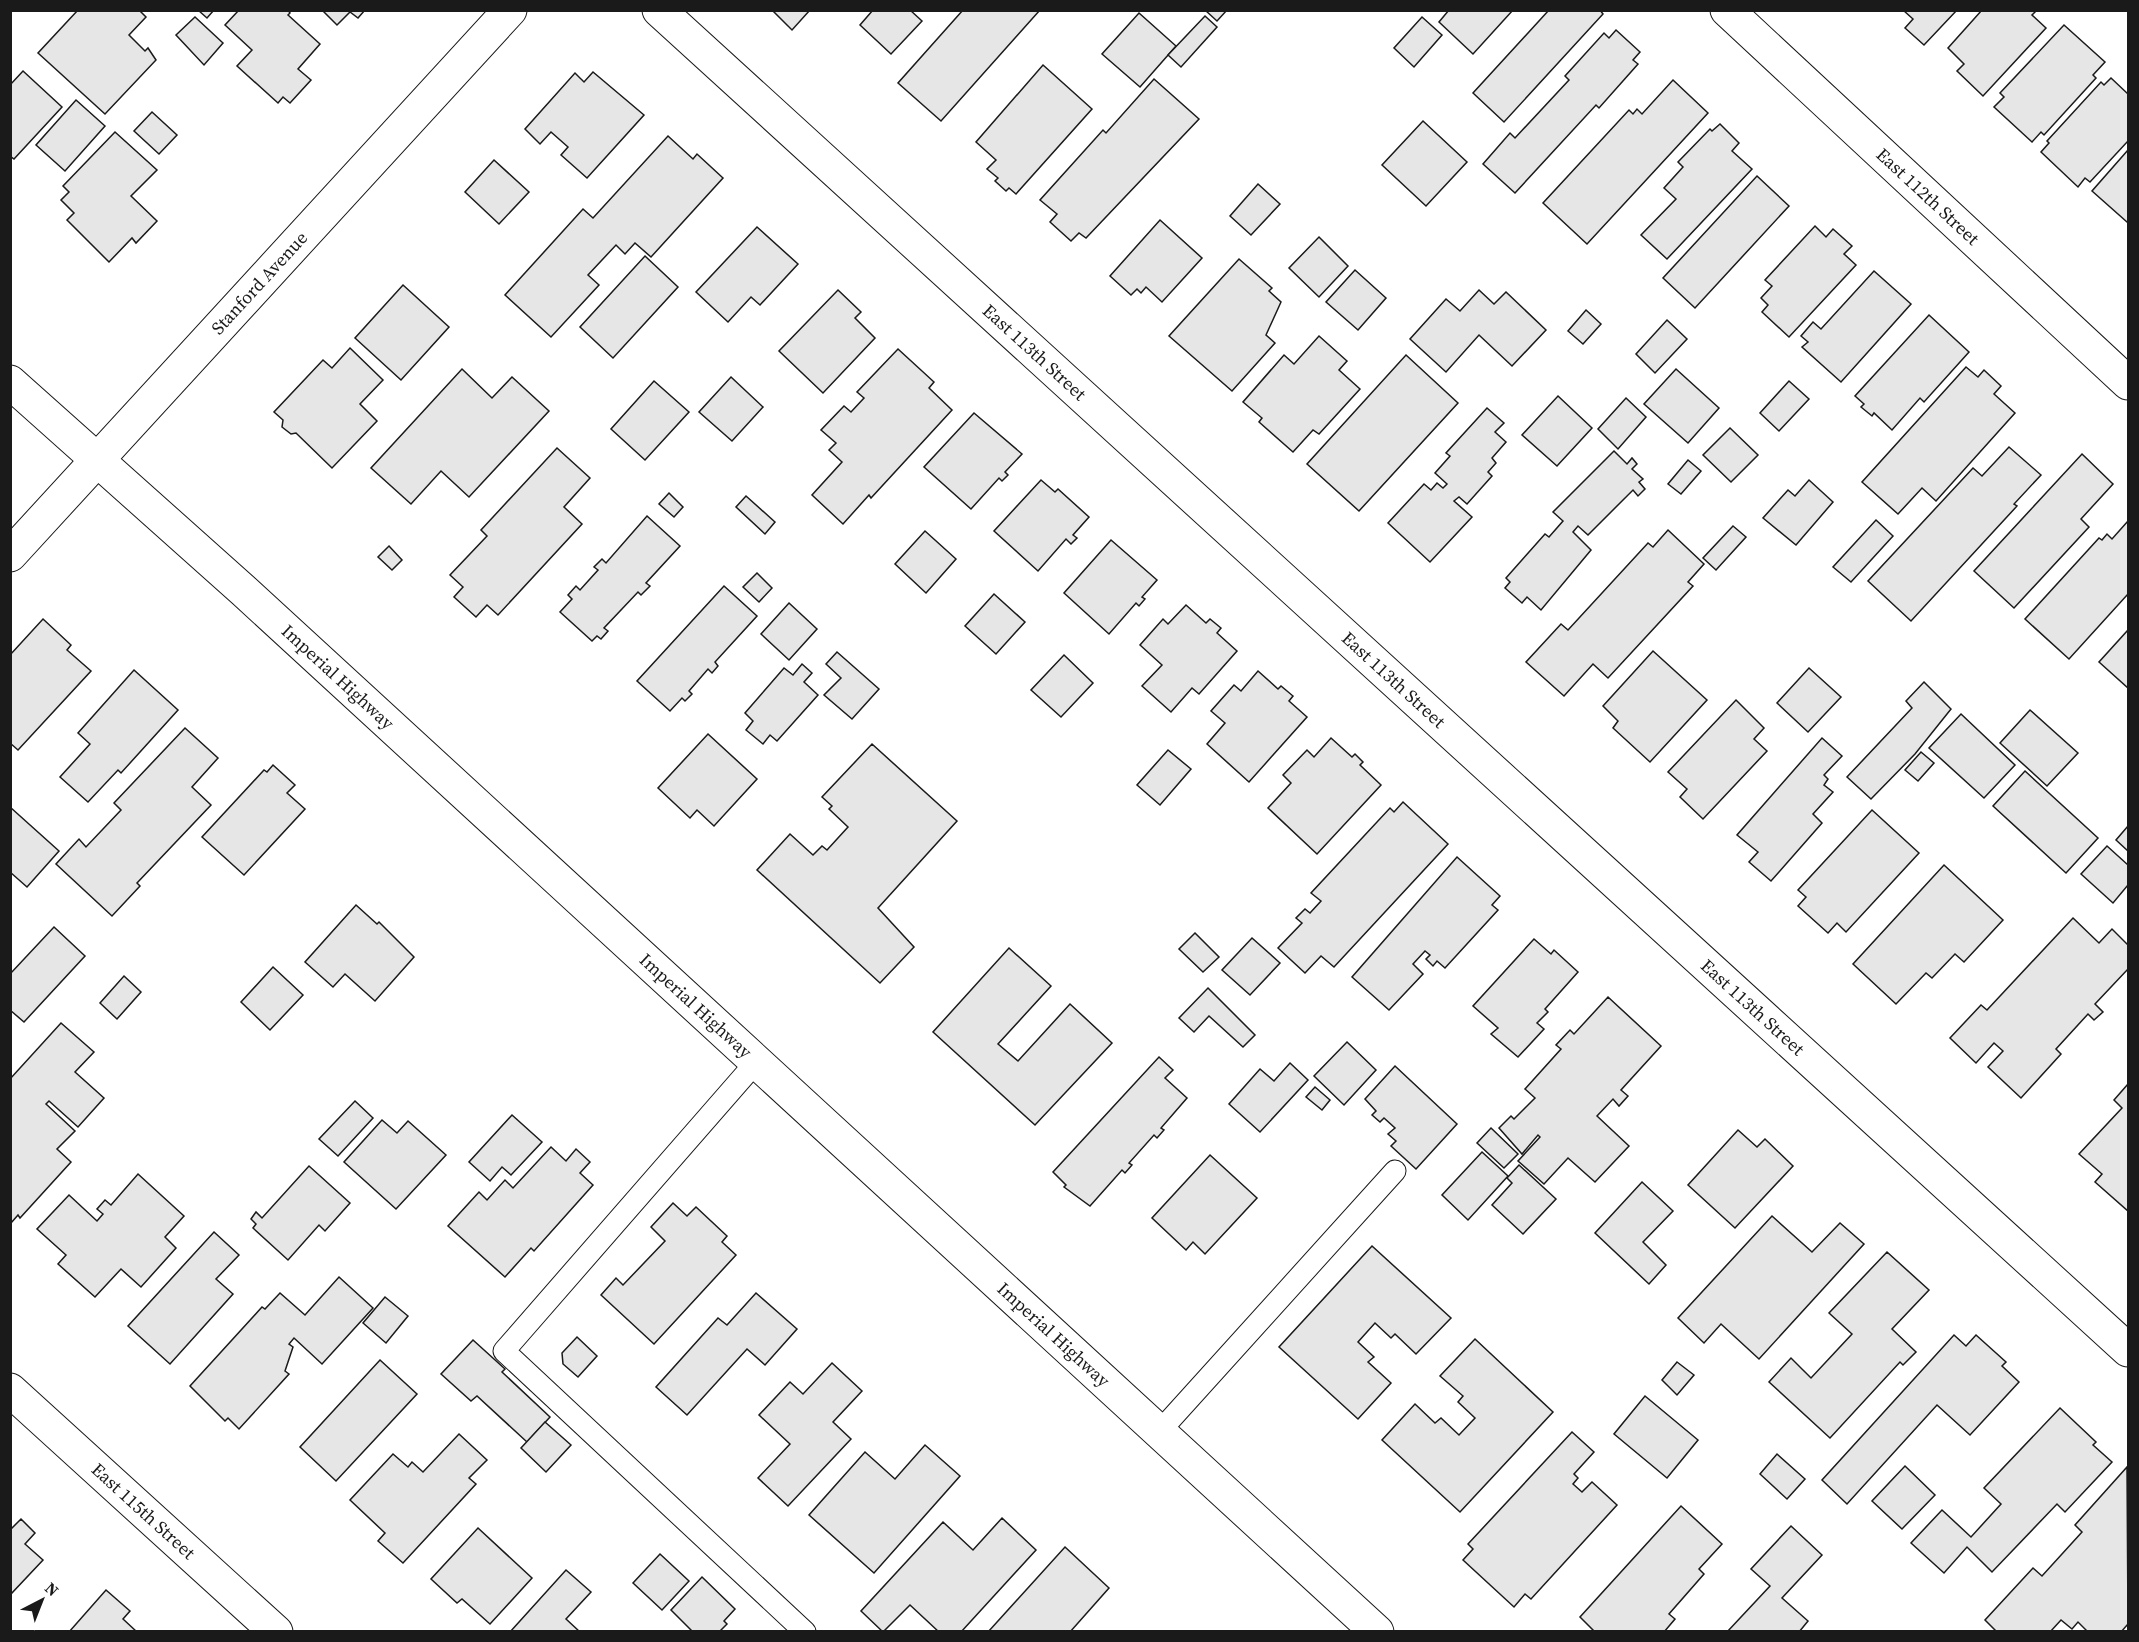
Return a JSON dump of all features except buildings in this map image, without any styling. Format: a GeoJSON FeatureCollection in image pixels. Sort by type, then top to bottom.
{"type":"FeatureCollection","features":[{"type":"Feature","properties":{"kind":"street","name":"Stanford Avenue"},"geometry":{"type":"LineString","coordinates":[[10,555],[510,10]]}},
{"type":"Feature","properties":{"kind":"street","name":"East 113th Street"},"geometry":{"type":"LineString","coordinates":[[659,10],[2128,1350]]}},
{"type":"Feature","properties":{"kind":"street","name":"East 112th Street"},"geometry":{"type":"LineString","coordinates":[[1726,10],[2128,383]]}},
{"type":"Feature","properties":{"kind":"street","name":"Imperial Highway"},"geometry":{"type":"LineString","coordinates":[[10,382],[757,1060],[1377,1632]]}},
{"type":"Feature","properties":{"kind":"street","name":"East 115th Street"},"geometry":{"type":"LineString","coordinates":[[10,1390],[276,1632]]}},
{"type":"Feature","properties":{"kind":"lane"},"geometry":{"type":"LineString","coordinates":[[757,1060],[504,1351],[805,1632]]}},
{"type":"Feature","properties":{"kind":"lane"},"geometry":{"type":"LineString","coordinates":[[1160,1431],[1395,1171]]}}]}
